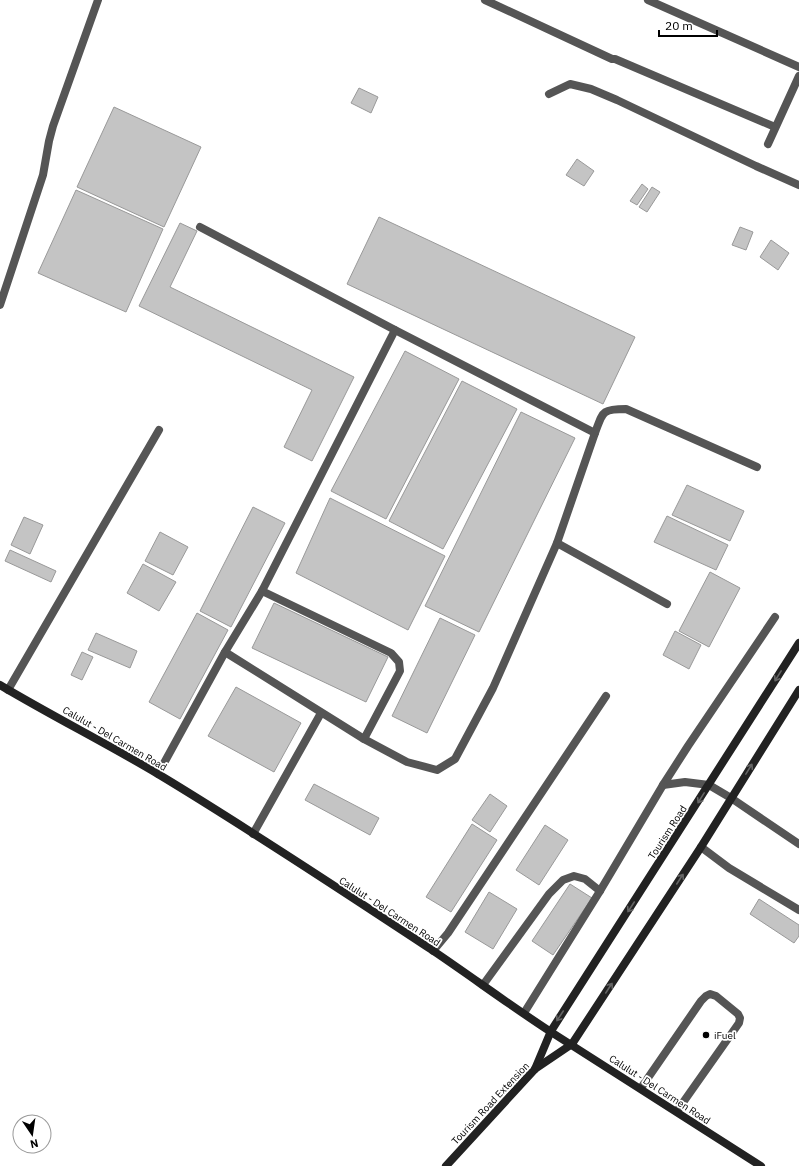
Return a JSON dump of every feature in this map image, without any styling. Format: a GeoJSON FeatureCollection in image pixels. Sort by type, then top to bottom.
{"type":"FeatureCollection","features":[{"type":"Feature","properties":{"kind":"main road","name":"Tourism Road"},"geometry":{"type":"LineString","coordinates":[[535,1069],[551,1031],[799,643]]}},
{"type":"Feature","properties":{"kind":"main road","name":"Calulut - Del Carmen Road"},"geometry":{"type":"LineString","coordinates":[[0,686],[158,774],[433,951],[551,1031],[761,1166]]}},
{"type":"Feature","properties":{"kind":"main road"},"geometry":{"type":"LineString","coordinates":[[572,1044],[700,847],[799,690]]}},
{"type":"Feature","properties":{"kind":"main road","name":"Tourism Road Extension"},"geometry":{"type":"LineString","coordinates":[[446,1166],[535,1069],[572,1044]]}},
{"type":"Feature","properties":{"kind":"street"},"geometry":{"type":"LineString","coordinates":[[0,305],[43,175],[49,142],[54,126],[98,0]]}},
{"type":"Feature","properties":{"kind":"street"},"geometry":{"type":"LineString","coordinates":[[485,0],[612,59],[775,127]]}},
{"type":"Feature","properties":{"kind":"street"},"geometry":{"type":"LineString","coordinates":[[648,0],[799,67]]}},
{"type":"Feature","properties":{"kind":"street"},"geometry":{"type":"LineString","coordinates":[[768,144],[799,76]]}},
{"type":"Feature","properties":{"kind":"street"},"geometry":{"type":"LineString","coordinates":[[549,94],[570,84],[591,89],[799,185]]}},
{"type":"Feature","properties":{"kind":"street"},"geometry":{"type":"LineString","coordinates":[[200,227],[594,433]]}},
{"type":"Feature","properties":{"kind":"street"},"geometry":{"type":"LineString","coordinates":[[158,774],[225,652],[262,591],[395,330]]}},
{"type":"Feature","properties":{"kind":"street"},"geometry":{"type":"LineString","coordinates":[[225,652],[364,739],[407,762],[437,770],[455,758],[493,688],[556,543],[575,491],[589,446],[603,413],[611,409],[626,409],[757,467]]}},
{"type":"Feature","properties":{"kind":"street"},"geometry":{"type":"LineString","coordinates":[[8,690],[159,430]]}},
{"type":"Feature","properties":{"kind":"street"},"geometry":{"type":"LineString","coordinates":[[556,543],[667,604]]}},
{"type":"Feature","properties":{"kind":"street"},"geometry":{"type":"LineString","coordinates":[[262,591],[391,653],[399,662],[400,671],[364,739]]}},
{"type":"Feature","properties":{"kind":"street"},"geometry":{"type":"LineString","coordinates":[[524,1013],[600,891],[663,785],[776,617]]}},
{"type":"Feature","properties":{"kind":"street"},"geometry":{"type":"LineString","coordinates":[[433,951],[448,933],[606,696]]}},
{"type":"Feature","properties":{"kind":"street"},"geometry":{"type":"LineString","coordinates":[[253,834],[321,713]]}},
{"type":"Feature","properties":{"kind":"street"},"geometry":{"type":"LineString","coordinates":[[663,785],[685,782],[709,785],[799,844]]}},
{"type":"Feature","properties":{"kind":"street"},"geometry":{"type":"LineString","coordinates":[[700,847],[729,868],[799,910]]}},
{"type":"Feature","properties":{"kind":"street"},"geometry":{"type":"LineString","coordinates":[[483,985],[549,894],[563,880],[574,876],[586,879],[600,891]]}},
{"type":"Feature","properties":{"kind":"street"},"geometry":{"type":"LineString","coordinates":[[641,1088],[701,1000],[710,994],[716,996],[738,1014],[740,1018],[739,1023],[677,1111]]}},
{"type":"Feature","properties":{"kind":"building"},"geometry":{"type":"Polygon","coordinates":[[[359,88],[378,97],[371,113],[351,103],[359,88]]]}},
{"type":"Feature","properties":{"kind":"building"},"geometry":{"type":"Polygon","coordinates":[[[114,107],[201,147],[164,227],[77,187],[114,107]]]}},
{"type":"Feature","properties":{"kind":"building"},"geometry":{"type":"Polygon","coordinates":[[[577,159],[594,171],[584,186],[566,175],[577,159]]]}},
{"type":"Feature","properties":{"kind":"building"},"geometry":{"type":"Polygon","coordinates":[[[642,184],[648,189],[637,205],[630,201],[642,184]]]}},
{"type":"Feature","properties":{"kind":"building"},"geometry":{"type":"Polygon","coordinates":[[[652,187],[660,192],[647,212],[639,207],[652,187]]]}},
{"type":"Feature","properties":{"kind":"building"},"geometry":{"type":"Polygon","coordinates":[[[76,190],[163,229],[126,312],[38,273],[76,190]]]}},
{"type":"Feature","properties":{"kind":"building"},"geometry":{"type":"Polygon","coordinates":[[[379,217],[635,337],[603,404],[347,284],[379,217]]]}},
{"type":"Feature","properties":{"kind":"building"},"geometry":{"type":"Polygon","coordinates":[[[180,223],[197,231],[170,287],[354,377],[312,461],[284,447],[312,390],[139,306],[180,223]]]}},
{"type":"Feature","properties":{"kind":"building"},"geometry":{"type":"Polygon","coordinates":[[[740,227],[753,232],[746,250],[732,245],[740,227]]]}},
{"type":"Feature","properties":{"kind":"building"},"geometry":{"type":"Polygon","coordinates":[[[771,240],[789,253],[778,270],[760,257],[771,240]]]}},
{"type":"Feature","properties":{"kind":"building"},"geometry":{"type":"Polygon","coordinates":[[[405,351],[459,379],[386,519],[331,491],[405,351]]]}},
{"type":"Feature","properties":{"kind":"building"},"geometry":{"type":"Polygon","coordinates":[[[462,381],[517,409],[443,549],[389,521],[462,381]]]}},
{"type":"Feature","properties":{"kind":"building"},"geometry":{"type":"Polygon","coordinates":[[[521,412],[575,438],[479,632],[425,606],[521,412]]]}},
{"type":"Feature","properties":{"kind":"building"},"geometry":{"type":"Polygon","coordinates":[[[687,485],[744,511],[730,541],[672,515],[687,485]]]}},
{"type":"Feature","properties":{"kind":"building"},"geometry":{"type":"Polygon","coordinates":[[[330,498],[445,556],[408,630],[296,573],[330,498]]]}},
{"type":"Feature","properties":{"kind":"building"},"geometry":{"type":"Polygon","coordinates":[[[253,507],[285,523],[231,627],[200,611],[253,507]]]}},
{"type":"Feature","properties":{"kind":"building"},"geometry":{"type":"Polygon","coordinates":[[[667,516],[728,545],[716,570],[654,542],[667,516]]]}},
{"type":"Feature","properties":{"kind":"building"},"geometry":{"type":"Polygon","coordinates":[[[24,517],[43,525],[30,554],[11,545],[24,517]]]}},
{"type":"Feature","properties":{"kind":"building"},"geometry":{"type":"Polygon","coordinates":[[[160,532],[188,547],[173,575],[145,561],[160,532]]]}},
{"type":"Feature","properties":{"kind":"building"},"geometry":{"type":"Polygon","coordinates":[[[10,550],[56,571],[51,582],[5,561],[10,550]]]}},
{"type":"Feature","properties":{"kind":"building"},"geometry":{"type":"Polygon","coordinates":[[[143,564],[176,582],[159,611],[127,593],[143,564]]]}},
{"type":"Feature","properties":{"kind":"building"},"geometry":{"type":"Polygon","coordinates":[[[710,572],[740,588],[709,647],[679,631],[710,572]]]}},
{"type":"Feature","properties":{"kind":"building"},"geometry":{"type":"Polygon","coordinates":[[[274,603],[388,657],[366,702],[252,648],[274,603]]]}},
{"type":"Feature","properties":{"kind":"building"},"geometry":{"type":"Polygon","coordinates":[[[197,613],[228,630],[180,719],[149,702],[197,613]]]}},
{"type":"Feature","properties":{"kind":"building"},"geometry":{"type":"Polygon","coordinates":[[[440,618],[475,635],[427,733],[392,716],[440,618]]]}},
{"type":"Feature","properties":{"kind":"building"},"geometry":{"type":"Polygon","coordinates":[[[675,631],[701,645],[689,669],[663,655],[675,631]]]}},
{"type":"Feature","properties":{"kind":"building"},"geometry":{"type":"Polygon","coordinates":[[[96,633],[137,651],[130,668],[88,650],[96,633]]]}},
{"type":"Feature","properties":{"kind":"building"},"geometry":{"type":"Polygon","coordinates":[[[82,652],[93,657],[82,680],[71,675],[82,652]]]}},
{"type":"Feature","properties":{"kind":"building"},"geometry":{"type":"Polygon","coordinates":[[[236,687],[301,723],[274,772],[208,736],[236,687]]]}},
{"type":"Feature","properties":{"kind":"building"},"geometry":{"type":"Polygon","coordinates":[[[314,784],[379,818],[370,835],[305,800],[314,784]]]}},
{"type":"Feature","properties":{"kind":"building"},"geometry":{"type":"Polygon","coordinates":[[[490,794],[507,806],[490,832],[472,820],[490,794]]]}},
{"type":"Feature","properties":{"kind":"building"},"geometry":{"type":"Polygon","coordinates":[[[472,824],[497,840],[451,912],[426,897],[472,824]]]}},
{"type":"Feature","properties":{"kind":"building"},"geometry":{"type":"Polygon","coordinates":[[[545,825],[568,840],[539,885],[516,870],[545,825]]]}},
{"type":"Feature","properties":{"kind":"building"},"geometry":{"type":"Polygon","coordinates":[[[570,884],[592,898],[553,955],[532,941],[570,884]]]}},
{"type":"Feature","properties":{"kind":"building"},"geometry":{"type":"Polygon","coordinates":[[[489,892],[517,909],[493,949],[465,932],[489,892]]]}},
{"type":"Feature","properties":{"kind":"building"},"geometry":{"type":"Polygon","coordinates":[[[759,899],[799,925],[799,936],[794,943],[750,914],[759,899]]]}},
{"type":"Feature","properties":{"kind":"place","name":"iFuel"},"geometry":{"type":"Point","coordinates":[706,1035]}}]}
